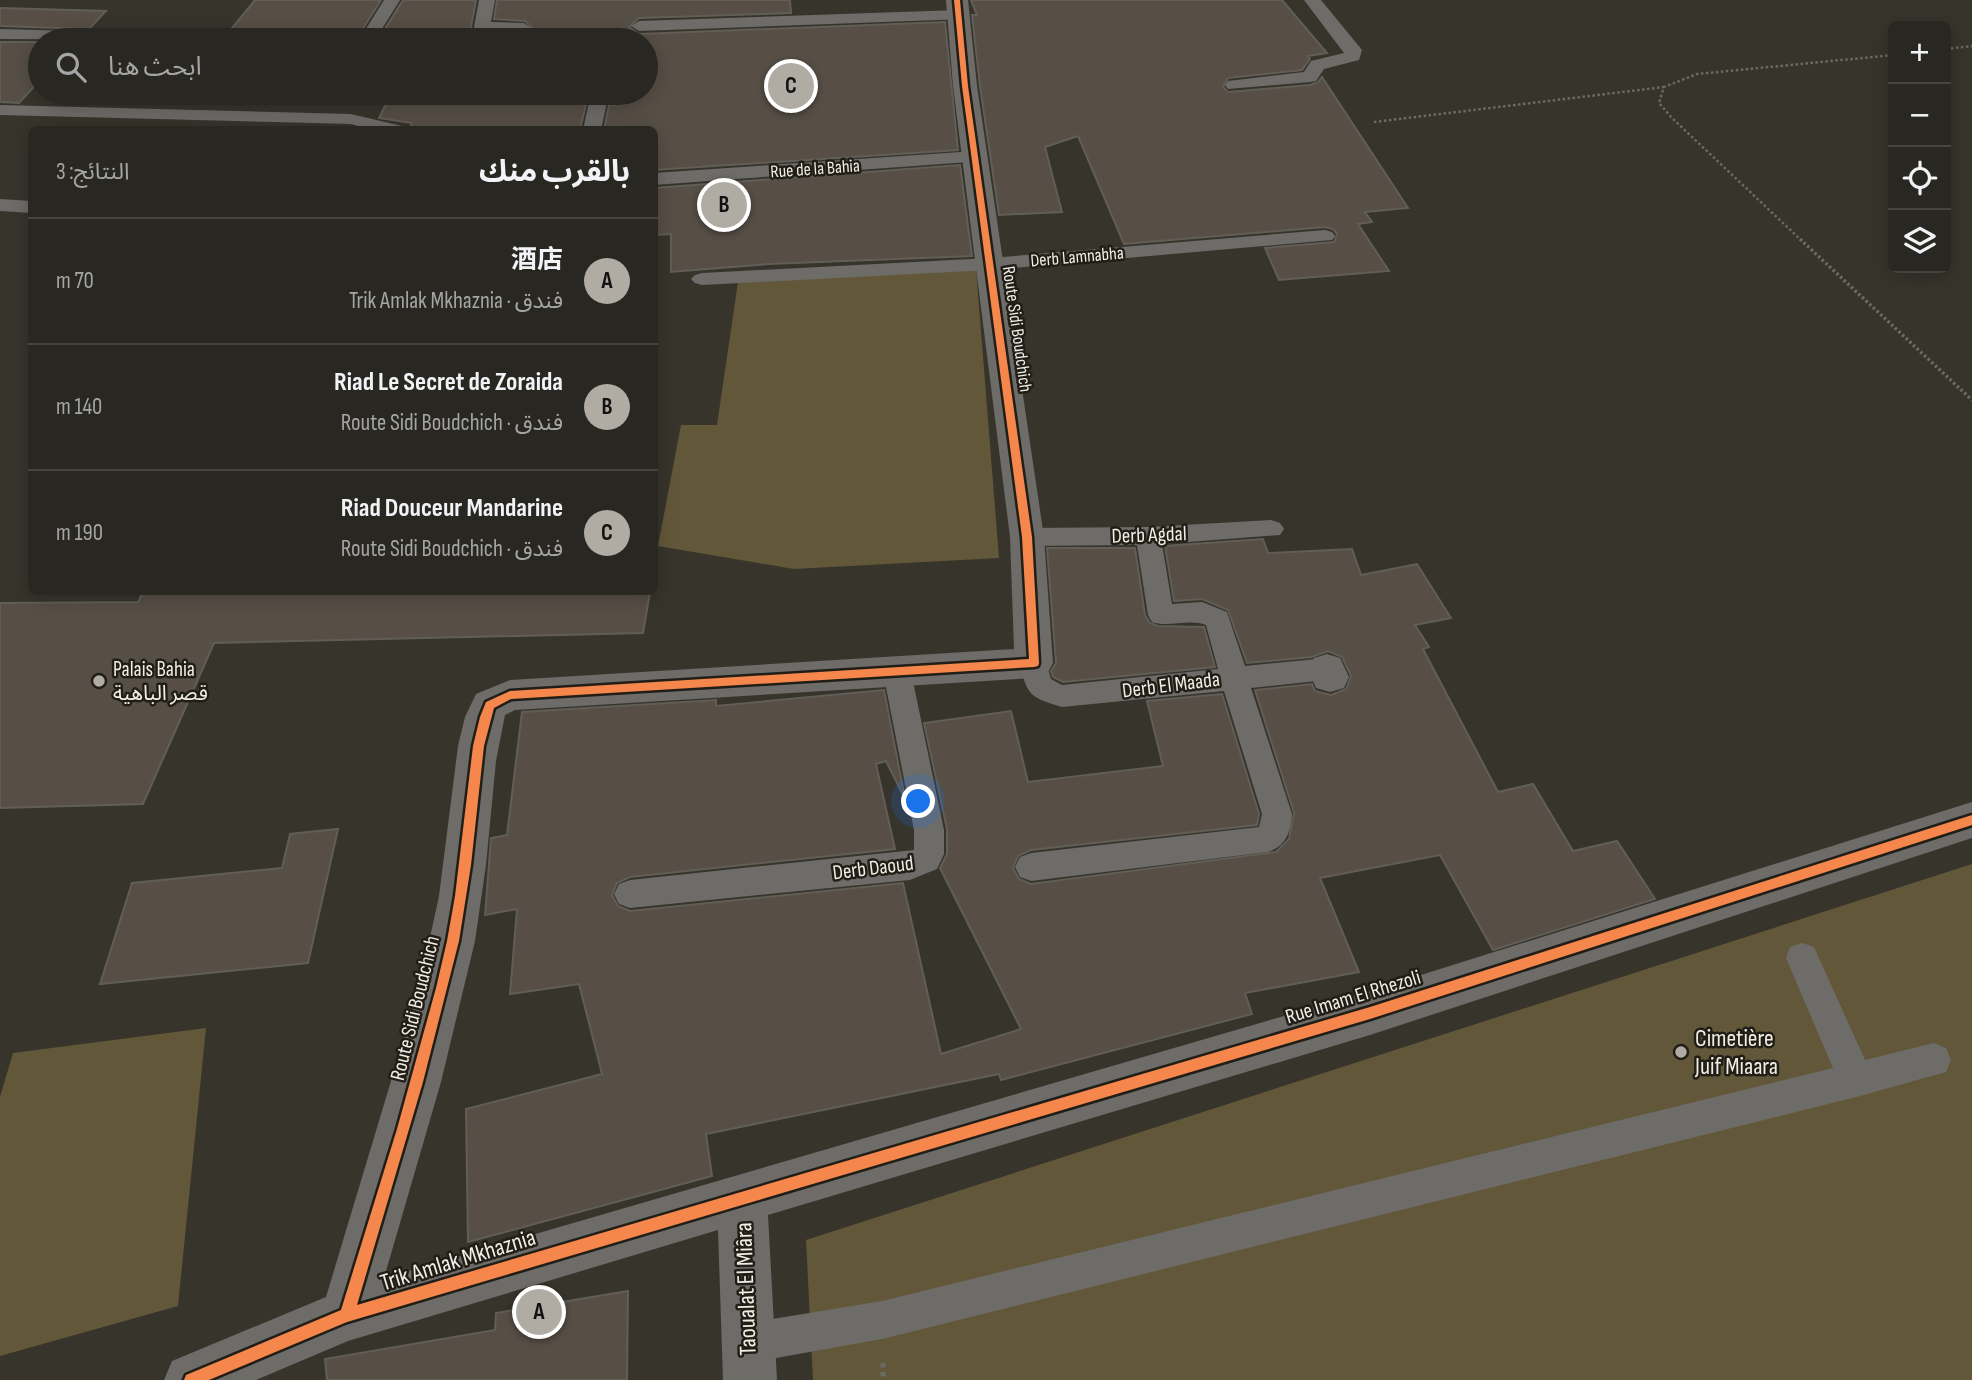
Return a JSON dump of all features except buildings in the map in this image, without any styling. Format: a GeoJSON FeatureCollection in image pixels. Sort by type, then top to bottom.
{"type":"FeatureCollection","features":[{"type":"Feature","properties":{"kind":"street","name":"Route Sidi Boudchich"},"geometry":{"type":"LineString","coordinates":[[958,7],[1027,537],[1034,663]]}},
{"type":"Feature","properties":{"kind":"street"},"geometry":{"type":"LineString","coordinates":[[897,672],[1034,663]]}},
{"type":"Feature","properties":{"kind":"street","name":"Route Sidi Boudchich"},"geometry":{"type":"LineString","coordinates":[[347,1315],[414,1089],[453,941],[467,856],[474,780],[490,705],[510,695],[897,672]]}},
{"type":"Feature","properties":{"kind":"street","name":"Rue Imam El Rhezoli"},"geometry":{"type":"LineString","coordinates":[[742,1198],[1370,1013],[1972,820]]}},
{"type":"Feature","properties":{"kind":"street","name":"Trik Amlak Mkhaznia"},"geometry":{"type":"LineString","coordinates":[[191,1380],[347,1315],[742,1198]]}},
{"type":"Feature","properties":{"kind":"street","name":"Taoualat El Miâra"},"geometry":{"type":"LineString","coordinates":[[742,1198],[749,1362]]}},
{"type":"Feature","properties":{"kind":"lane"},"geometry":{"type":"LineString","coordinates":[[374,28],[392,0]]}},
{"type":"Feature","properties":{"kind":"lane"},"geometry":{"type":"LineString","coordinates":[[487,0],[482,27],[524,28]]}},
{"type":"Feature","properties":{"kind":"lane"},"geometry":{"type":"LineString","coordinates":[[1234,85],[1305,78],[1312,75],[1317,65],[1353,56],[1353,50],[1312,0]]}},
{"type":"Feature","properties":{"kind":"lane"},"geometry":{"type":"LineString","coordinates":[[639,26],[958,7]]}},
{"type":"Feature","properties":{"kind":"lane"},"geometry":{"type":"LineString","coordinates":[[0,34],[28,35]]}},
{"type":"Feature","properties":{"kind":"lane"},"geometry":{"type":"LineString","coordinates":[[593,126],[597,105]]}},
{"type":"Feature","properties":{"kind":"lane"},"geometry":{"type":"LineString","coordinates":[[0,110],[351,119],[379,126]]}},
{"type":"Feature","properties":{"kind":"lane","name":"Rue de la Bahia"},"geometry":{"type":"LineString","coordinates":[[658,179],[976,157]]}},
{"type":"Feature","properties":{"kind":"lane"},"geometry":{"type":"LineString","coordinates":[[0,205],[28,207]]}},
{"type":"Feature","properties":{"kind":"lane","name":"Derb Lamnabha"},"geometry":{"type":"LineString","coordinates":[[702,279],[990,264],[1325,236]]}},
{"type":"Feature","properties":{"kind":"lane","name":"Derb Agdal"},"geometry":{"type":"LineString","coordinates":[[1027,537],[1148,536],[1271,529]]}},
{"type":"Feature","properties":{"kind":"lane"},"geometry":{"type":"LineString","coordinates":[[1031,867],[1268,839],[1276,828],[1277,814],[1218,619],[1202,612],[1161,615],[1148,536]]}},
{"type":"Feature","properties":{"kind":"lane","name":"Derb El Maada"},"geometry":{"type":"LineString","coordinates":[[1034,663],[1038,684],[1048,692],[1062,696],[1234,678],[1329,673]]}},
{"type":"Feature","properties":{"kind":"lane","name":"Derb Daoud"},"geometry":{"type":"LineString","coordinates":[[630,894],[910,866],[926,859],[929,853],[929,830],[897,672]]}},
{"type":"Feature","properties":{"kind":"lane"},"geometry":{"type":"LineString","coordinates":[[1802,958],[1856,1080]]}},
{"type":"Feature","properties":{"kind":"lane"},"geometry":{"type":"LineString","coordinates":[[749,1362],[882,1320],[1934,1060]]}},
{"type":"Feature","properties":{"kind":"path"},"geometry":{"type":"LineString","coordinates":[[1951,48],[1972,46]]}},
{"type":"Feature","properties":{"kind":"path"},"geometry":{"type":"LineString","coordinates":[[1374,122],[1664,87],[1697,75],[1888,56]]}},
{"type":"Feature","properties":{"kind":"path"},"geometry":{"type":"LineString","coordinates":[[1664,87],[1659,103],[1672,118],[1972,400]]}},
{"type":"Feature","properties":{"kind":"shaded area"},"geometry":{"type":"Polygon","coordinates":[[[976,268],[999,558],[794,569],[658,546],[681,425],[717,425],[738,282],[976,268]]]}},
{"type":"Feature","properties":{"kind":"shaded area","name":"Cimetière Juif Miaara"},"geometry":{"type":"Polygon","coordinates":[[[1972,864],[1972,1380],[813,1380],[806,1240],[1972,864]]]}},
{"type":"Feature","properties":{"kind":"shaded area"},"geometry":{"type":"Polygon","coordinates":[[[206,1028],[178,1306],[0,1356],[0,1097],[13,1053],[206,1028]]]}},
{"type":"Feature","properties":{"kind":"cycle path"},"geometry":{"type":"LineString","coordinates":[[347,1315],[417,1082],[442,988],[453,941],[465,865],[478,746],[490,705],[510,695],[1034,663],[1027,537],[965,86],[957,0]]}},
{"type":"Feature","properties":{"kind":"cycle path"},"geometry":{"type":"LineString","coordinates":[[191,1380],[347,1315],[1370,1013],[1972,820]]}},
{"type":"Feature","properties":{"kind":"place","name":"Riad Douceur Mandarine"},"geometry":{"type":"Point","coordinates":[791,86]}},
{"type":"Feature","properties":{"kind":"place","name":"Riad Le Secret de Zoraida"},"geometry":{"type":"Point","coordinates":[724,205]}},
{"type":"Feature","properties":{"kind":"place","name":"Palais Bahia قصر الباهية"},"geometry":{"type":"Point","coordinates":[99,681]}},
{"type":"Feature","properties":{"kind":"place","name":"Cimetière Juif Miaara"},"geometry":{"type":"Point","coordinates":[1681,1052]}},
{"type":"Feature","properties":{"kind":"place","name":"酒店"},"geometry":{"type":"Point","coordinates":[539,1312]}}]}
